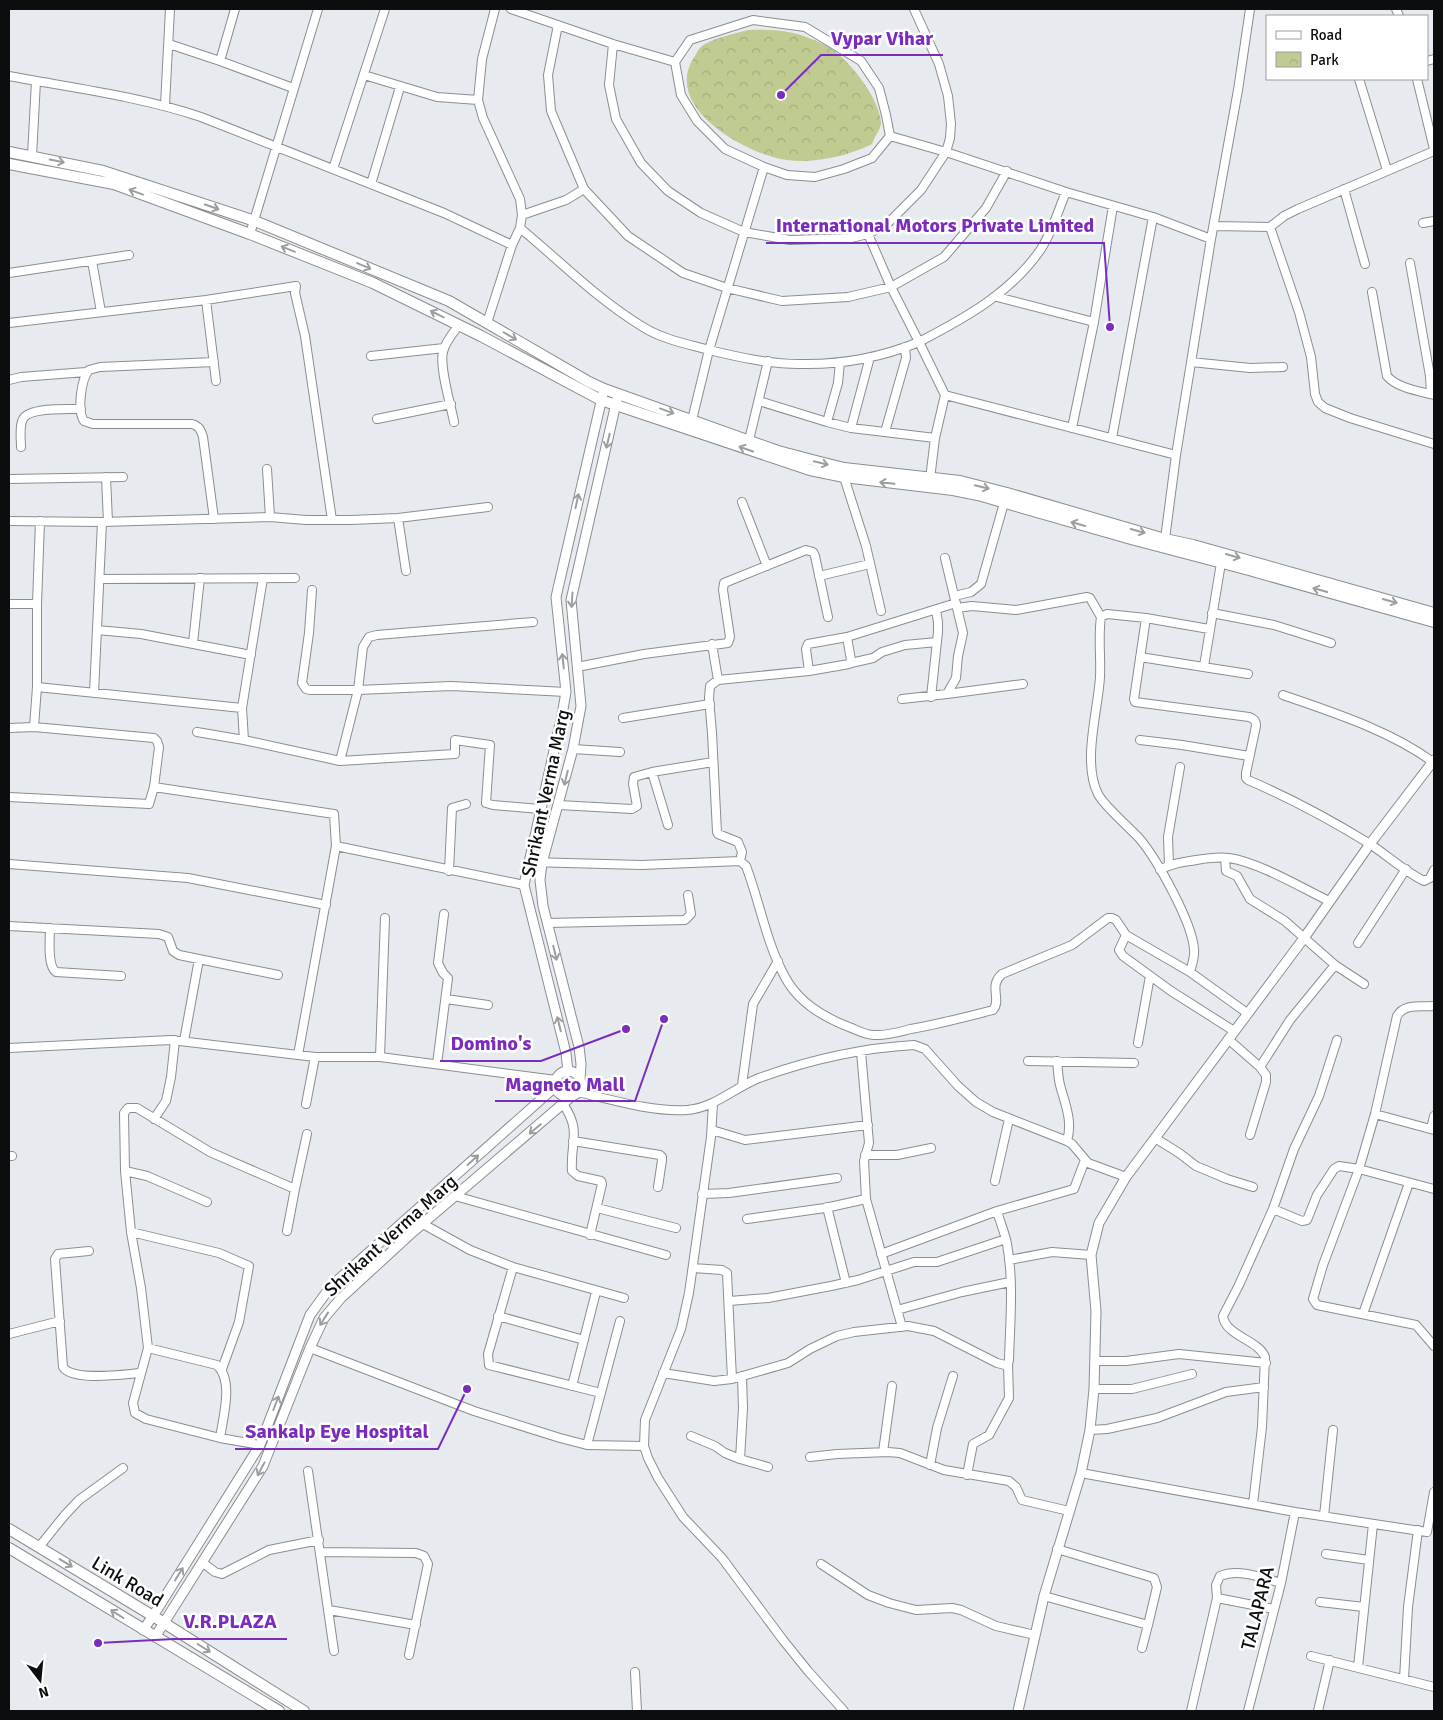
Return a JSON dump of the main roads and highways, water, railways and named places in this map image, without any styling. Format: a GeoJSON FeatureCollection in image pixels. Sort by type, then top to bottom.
{"type":"FeatureCollection","features":[{"type":"Feature","properties":{"kind":"main road"},"geometry":{"type":"LineString","coordinates":[[9,152],[103,171],[255,221],[449,301],[604,389],[778,451],[844,468],[960,482],[1007,493],[1165,539],[1193,545],[1434,613]]}},
{"type":"Feature","properties":{"kind":"main road"},"geometry":{"type":"LineString","coordinates":[[9,164],[114,184],[250,234],[373,283],[459,325],[601,400],[653,416],[762,455],[810,470],[844,477],[953,490],[1434,622]]}},
{"type":"Feature","properties":{"kind":"main road","name":"Link Road"},"geometry":{"type":"LineString","coordinates":[[9,1529],[153,1616],[304,1711]]}},
{"type":"Feature","properties":{"kind":"main road","name":"Link Road"},"geometry":{"type":"LineString","coordinates":[[9,1548],[279,1711]]}},
{"type":"Feature","properties":{"kind":"place","name":"Vypar Vihar"},"geometry":{"type":"Point","coordinates":[781,95]}},
{"type":"Feature","properties":{"kind":"place","name":"International Motors Private Limited"},"geometry":{"type":"Point","coordinates":[1110,327]}},
{"type":"Feature","properties":{"kind":"place","name":"Magneto Mall"},"geometry":{"type":"Point","coordinates":[664,1019]}},
{"type":"Feature","properties":{"kind":"place","name":"Domino's"},"geometry":{"type":"Point","coordinates":[626,1029]}},
{"type":"Feature","properties":{"kind":"place","name":"Sankalp Eye Hospital"},"geometry":{"type":"Point","coordinates":[467,1389]}},
{"type":"Feature","properties":{"kind":"place","name":"V.R.PLAZA"},"geometry":{"type":"Point","coordinates":[98,1643]}}]}
